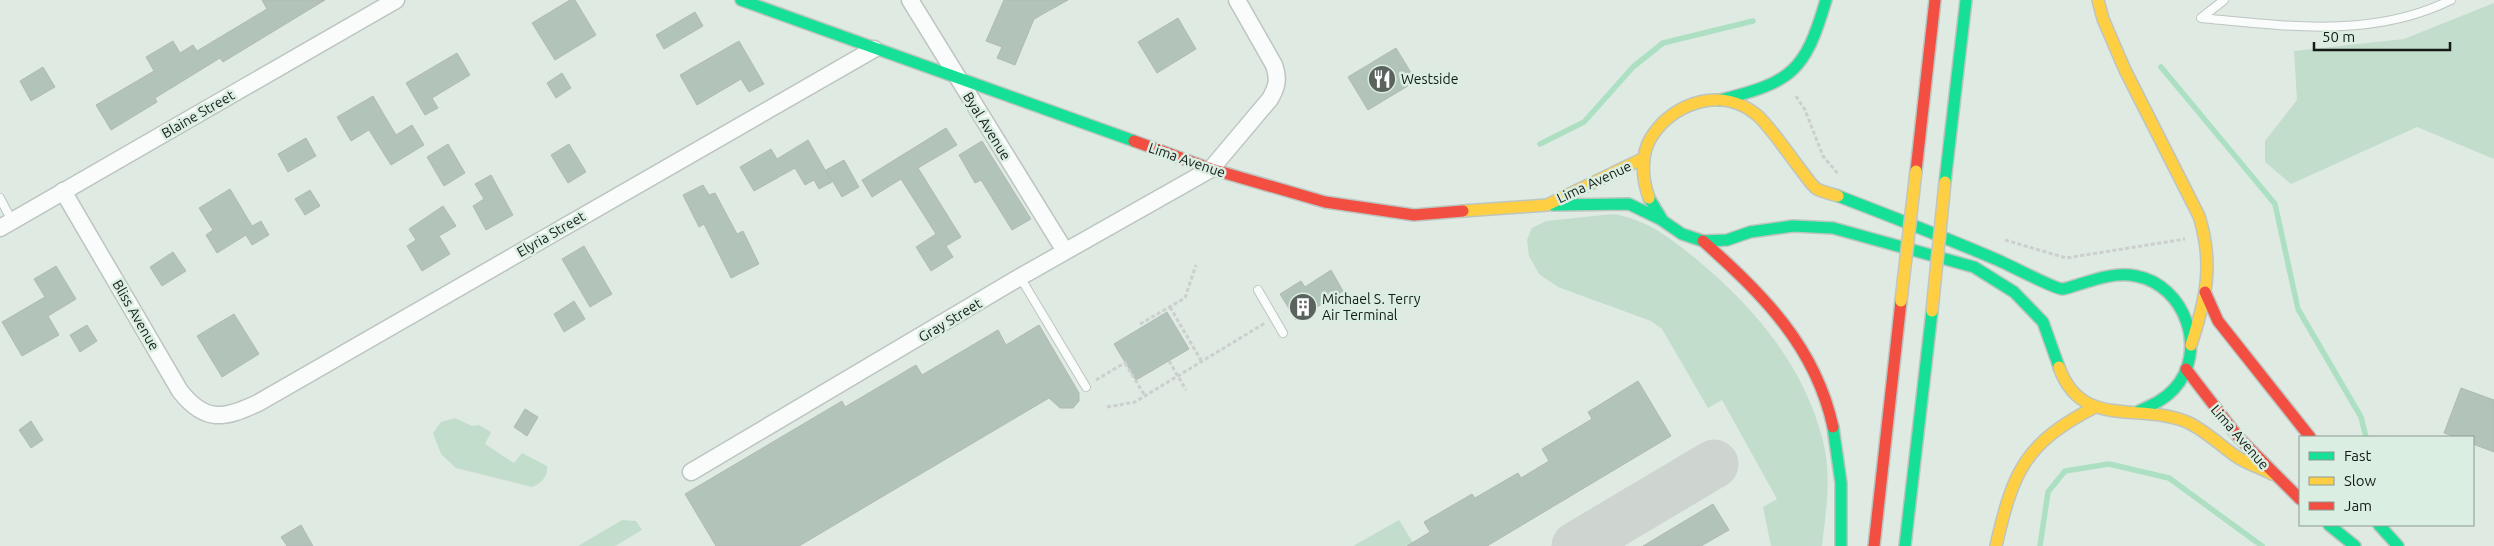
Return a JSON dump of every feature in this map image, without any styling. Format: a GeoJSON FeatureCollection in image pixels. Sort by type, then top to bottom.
{"type":"FeatureCollection","features":[{"type":"Feature","properties":{"kind":"main road","name":"Lima Avenue"},"geometry":{"type":"LineString","coordinates":[[740,0],[1211,169],[1325,202],[1383,212],[1414,215],[1448,214],[1547,205],[1644,158]]}},
{"type":"Feature","properties":{"kind":"main road"},"geometry":{"type":"LineString","coordinates":[[1663,221],[1650,202],[1643,181],[1644,158],[1650,138],[1662,121],[1679,108],[1699,101],[1720,100],[1756,92],[1778,82],[1792,72],[1806,58],[1816,39],[1826,0]]}},
{"type":"Feature","properties":{"kind":"main road"},"geometry":{"type":"LineString","coordinates":[[1874,546],[1935,0]]}},
{"type":"Feature","properties":{"kind":"main road"},"geometry":{"type":"LineString","coordinates":[[1905,546],[1966,0]]}},
{"type":"Feature","properties":{"kind":"main road"},"geometry":{"type":"LineString","coordinates":[[2098,0],[2103,19],[2126,70],[2199,216],[2208,247],[2205,292],[2200,320],[2191,345],[2186,369],[2176,388],[2159,402],[2139,411]]}},
{"type":"Feature","properties":{"kind":"main road"},"geometry":{"type":"LineString","coordinates":[[1720,100],[1740,105],[1757,115],[1815,188],[1924,228],[2062,288],[2112,275],[2136,276],[2158,284],[2176,300],[2188,322],[2191,345]]}},
{"type":"Feature","properties":{"kind":"main road"},"geometry":{"type":"LineString","coordinates":[[1547,205],[1629,204],[1663,221],[1682,234],[1703,241],[1727,240],[1750,232],[1793,226],[1833,228],[1974,267],[2014,292],[2043,322],[2063,379],[2077,396],[2096,408],[2117,413],[2139,411],[2187,422],[2239,458],[2272,474]]}},
{"type":"Feature","properties":{"kind":"main road"},"geometry":{"type":"LineString","coordinates":[[1703,241],[1776,313],[1800,346],[1817,380],[1832,424],[1842,471],[1841,546]]}},
{"type":"Feature","properties":{"kind":"main road"},"geometry":{"type":"LineString","coordinates":[[2205,292],[2218,321],[2309,436]]}},
{"type":"Feature","properties":{"kind":"main road","name":"Lima Avenue"},"geometry":{"type":"LineString","coordinates":[[2186,369],[2218,414],[2272,474],[2299,499]]}},
{"type":"Feature","properties":{"kind":"main road"},"geometry":{"type":"LineString","coordinates":[[1996,546],[2005,508],[2019,475],[2040,443],[2071,419],[2096,408]]}},
{"type":"Feature","properties":{"kind":"main road"},"geometry":{"type":"LineString","coordinates":[[2330,526],[2355,546]]}},
{"type":"Feature","properties":{"kind":"main road"},"geometry":{"type":"LineString","coordinates":[[2380,526],[2398,546]]}},
{"type":"Feature","properties":{"kind":"street","name":"Blaine Street"},"geometry":{"type":"LineString","coordinates":[[6,224],[396,0]]}},
{"type":"Feature","properties":{"kind":"street","name":"Byal Avenue"},"geometry":{"type":"LineString","coordinates":[[910,0],[1066,251]]}},
{"type":"Feature","properties":{"kind":"street"},"geometry":{"type":"LineString","coordinates":[[1211,169],[1270,99],[1277,87],[1278,75],[1274,65],[1237,0]]}},
{"type":"Feature","properties":{"kind":"street","name":"Elyria Street"},"geometry":{"type":"LineString","coordinates":[[226,416],[258,404],[874,49]]}},
{"type":"Feature","properties":{"kind":"street","name":"Gray Street"},"geometry":{"type":"LineString","coordinates":[[691,472],[1020,277],[1211,169]]}},
{"type":"Feature","properties":{"kind":"street","name":"Bliss Avenue"},"geometry":{"type":"LineString","coordinates":[[63,191],[180,391],[199,411],[212,415],[226,416]]}},
{"type":"Feature","properties":{"kind":"lane"},"geometry":{"type":"LineString","coordinates":[[2224,0],[2200,18],[2304,28],[2382,24],[2426,12],[2451,0]]}},
{"type":"Feature","properties":{"kind":"lane"},"geometry":{"type":"LineString","coordinates":[[0,198],[6,224]]}},
{"type":"Feature","properties":{"kind":"lane"},"geometry":{"type":"LineString","coordinates":[[1020,277],[1086,386]]}},
{"type":"Feature","properties":{"kind":"lane"},"geometry":{"type":"LineString","coordinates":[[1258,290],[1283,333]]}},
{"type":"Feature","properties":{"kind":"path"},"geometry":{"type":"LineString","coordinates":[[1793,92],[1805,110],[1823,156],[1842,178]]}},
{"type":"Feature","properties":{"kind":"path"},"geometry":{"type":"LineString","coordinates":[[1999,238],[2066,258],[2187,239]]}},
{"type":"Feature","properties":{"kind":"path"},"geometry":{"type":"LineString","coordinates":[[1140,324],[1185,298],[1196,264]]}},
{"type":"Feature","properties":{"kind":"path"},"geometry":{"type":"LineString","coordinates":[[1170,307],[1202,362]]}},
{"type":"Feature","properties":{"kind":"path"},"geometry":{"type":"LineString","coordinates":[[1107,408],[1135,402],[1274,318]]}},
{"type":"Feature","properties":{"kind":"path"},"geometry":{"type":"LineString","coordinates":[[1169,361],[1186,390]]}},
{"type":"Feature","properties":{"kind":"path"},"geometry":{"type":"LineString","coordinates":[[1086,386],[1125,362],[1145,396]]}},
{"type":"Feature","properties":{"kind":"green space"},"geometry":{"type":"Polygon","coordinates":[[[2494,3],[2494,159],[2417,127],[2291,184],[2265,162],[2265,141],[2297,100],[2294,51],[2404,39],[2494,3]]]}},
{"type":"Feature","properties":{"kind":"green space"},"geometry":{"type":"Polygon","coordinates":[[[1613,214],[1636,220],[1657,230],[1695,258],[1717,277],[1756,317],[1790,363],[1814,413],[1826,454],[1828,480],[1822,546],[1771,546],[1763,507],[1777,499],[1722,400],[1708,408],[1662,329],[1651,321],[1558,287],[1539,274],[1529,256],[1527,240],[1532,228],[1546,221],[1613,214]]]}},
{"type":"Feature","properties":{"kind":"green space"},"geometry":{"type":"Polygon","coordinates":[[[455,418],[472,426],[479,425],[491,432],[485,444],[514,463],[522,453],[547,466],[544,479],[532,487],[456,468],[441,454],[433,433],[441,422],[455,418]]]}},
{"type":"Feature","properties":{"kind":"green space"},"geometry":{"type":"Polygon","coordinates":[[[622,520],[636,521],[642,530],[615,546],[578,546],[622,520]]]}},
{"type":"Feature","properties":{"kind":"green space"},"geometry":{"type":"Polygon","coordinates":[[[1399,520],[1415,546],[1353,546],[1399,520]]]}},
{"type":"Feature","properties":{"kind":"building"},"geometry":{"type":"Polygon","coordinates":[[[262,0],[325,0],[223,62],[220,58],[155,98],[157,102],[111,130],[96,105],[154,71],[146,57],[173,41],[180,53],[193,45],[197,51],[267,9],[262,0]]]}},
{"type":"Feature","properties":{"kind":"building"},"geometry":{"type":"Polygon","coordinates":[[[570,0],[575,0],[596,35],[555,60],[532,23],[570,0]]]}},
{"type":"Feature","properties":{"kind":"building"},"geometry":{"type":"Polygon","coordinates":[[[1004,0],[1068,0],[1034,19],[1015,65],[997,58],[1002,47],[986,41],[1004,0]]]}},
{"type":"Feature","properties":{"kind":"building"},"geometry":{"type":"Polygon","coordinates":[[[695,12],[703,26],[664,49],[656,35],[695,12]]]}},
{"type":"Feature","properties":{"kind":"building"},"geometry":{"type":"Polygon","coordinates":[[[1178,18],[1196,49],[1157,73],[1138,42],[1178,18]]]}},
{"type":"Feature","properties":{"kind":"building"},"geometry":{"type":"Polygon","coordinates":[[[739,41],[764,84],[749,92],[741,79],[697,105],[680,75],[739,41]]]}},
{"type":"Feature","properties":{"kind":"building","name":"Westside"},"geometry":{"type":"Polygon","coordinates":[[[1396,48],[1416,81],[1368,110],[1348,77],[1396,48]]]}},
{"type":"Feature","properties":{"kind":"building"},"geometry":{"type":"Polygon","coordinates":[[[457,53],[470,75],[432,98],[438,108],[425,115],[406,83],[457,53]]]}},
{"type":"Feature","properties":{"kind":"building"},"geometry":{"type":"Polygon","coordinates":[[[43,67],[55,87],[31,101],[20,81],[43,67]]]}},
{"type":"Feature","properties":{"kind":"building"},"geometry":{"type":"Polygon","coordinates":[[[562,73],[571,88],[556,98],[547,83],[562,73]]]}},
{"type":"Feature","properties":{"kind":"building"},"geometry":{"type":"Polygon","coordinates":[[[373,96],[396,135],[412,125],[424,145],[391,165],[369,130],[351,141],[337,117],[373,96]]]}},
{"type":"Feature","properties":{"kind":"building"},"geometry":{"type":"Polygon","coordinates":[[[946,128],[957,145],[918,168],[961,237],[946,246],[953,257],[931,271],[916,247],[936,234],[901,179],[872,197],[862,180],[946,128]]]}},
{"type":"Feature","properties":{"kind":"building"},"geometry":{"type":"Polygon","coordinates":[[[306,138],[316,156],[288,172],[278,154],[306,138]]]}},
{"type":"Feature","properties":{"kind":"building"},"geometry":{"type":"Polygon","coordinates":[[[808,140],[832,182],[819,189],[814,180],[805,185],[795,168],[754,191],[740,167],[771,149],[777,159],[808,140]]]}},
{"type":"Feature","properties":{"kind":"building"},"geometry":{"type":"Polygon","coordinates":[[[982,141],[1031,219],[1012,230],[981,180],[975,183],[959,155],[982,141]]]}},
{"type":"Feature","properties":{"kind":"building"},"geometry":{"type":"Polygon","coordinates":[[[448,144],[465,173],[444,186],[427,157],[448,144]]]}},
{"type":"Feature","properties":{"kind":"building"},"geometry":{"type":"Polygon","coordinates":[[[569,144],[586,172],[568,183],[551,155],[569,144]]]}},
{"type":"Feature","properties":{"kind":"building"},"geometry":{"type":"Polygon","coordinates":[[[844,160],[859,187],[842,197],[826,170],[844,160]]]}},
{"type":"Feature","properties":{"kind":"building"},"geometry":{"type":"Polygon","coordinates":[[[491,175],[513,215],[486,230],[473,206],[484,199],[475,184],[491,175]]]}},
{"type":"Feature","properties":{"kind":"building"},"geometry":{"type":"Polygon","coordinates":[[[703,185],[709,195],[715,193],[737,234],[743,231],[759,264],[731,278],[704,224],[699,227],[683,195],[703,185]]]}},
{"type":"Feature","properties":{"kind":"building"},"geometry":{"type":"Polygon","coordinates":[[[230,189],[252,226],[261,221],[269,235],[252,245],[246,235],[217,253],[206,235],[213,230],[199,208],[230,189]]]}},
{"type":"Feature","properties":{"kind":"building"},"geometry":{"type":"Polygon","coordinates":[[[310,190],[320,206],[305,215],[295,199],[310,190]]]}},
{"type":"Feature","properties":{"kind":"building"},"geometry":{"type":"Polygon","coordinates":[[[443,206],[456,226],[439,236],[450,254],[422,271],[407,246],[416,240],[409,229],[443,206]]]}},
{"type":"Feature","properties":{"kind":"building"},"geometry":{"type":"Polygon","coordinates":[[[584,246],[612,294],[590,307],[562,259],[584,246]]]}},
{"type":"Feature","properties":{"kind":"building"},"geometry":{"type":"Polygon","coordinates":[[[173,252],[186,271],[162,286],[150,267],[173,252]]]}},
{"type":"Feature","properties":{"kind":"building"},"geometry":{"type":"Polygon","coordinates":[[[56,266],[76,299],[48,316],[59,335],[22,356],[2,322],[45,297],[34,279],[56,266]]]}},
{"type":"Feature","properties":{"kind":"building","name":"Michael S. Terry Air Terminal"},"geometry":{"type":"Polygon","coordinates":[[[1331,270],[1343,291],[1296,320],[1280,294],[1301,281],[1305,287],[1331,270]]]}},
{"type":"Feature","properties":{"kind":"building"},"geometry":{"type":"Polygon","coordinates":[[[574,301],[585,319],[564,332],[554,314],[574,301]]]}},
{"type":"Feature","properties":{"kind":"building"},"geometry":{"type":"Polygon","coordinates":[[[1167,312],[1189,349],[1136,380],[1114,344],[1167,312]]]}},
{"type":"Feature","properties":{"kind":"building"},"geometry":{"type":"Polygon","coordinates":[[[234,314],[259,354],[222,377],[197,336],[234,314]]]}},
{"type":"Feature","properties":{"kind":"building"},"geometry":{"type":"Polygon","coordinates":[[[87,325],[97,341],[80,352],[70,335],[87,325]]]}},
{"type":"Feature","properties":{"kind":"building"},"geometry":{"type":"Polygon","coordinates":[[[1039,325],[1079,393],[1079,401],[1073,408],[1060,408],[1049,398],[799,546],[716,546],[685,494],[842,401],[845,407],[916,365],[922,375],[998,330],[1006,345],[1039,325]]]}},
{"type":"Feature","properties":{"kind":"building"},"geometry":{"type":"Polygon","coordinates":[[[1638,381],[1671,436],[1487,546],[1407,546],[1430,532],[1424,522],[1472,494],[1475,498],[1518,473],[1521,478],[1549,461],[1542,449],[1592,419],[1588,412],[1638,381]]]}},
{"type":"Feature","properties":{"kind":"building"},"geometry":{"type":"Polygon","coordinates":[[[2461,388],[2494,400],[2494,452],[2474,444],[2474,436],[2453,436],[2444,433],[2461,388]]]}},
{"type":"Feature","properties":{"kind":"building"},"geometry":{"type":"Polygon","coordinates":[[[525,409],[538,417],[527,436],[514,427],[525,409]]]}},
{"type":"Feature","properties":{"kind":"building"},"geometry":{"type":"Polygon","coordinates":[[[31,421],[43,440],[31,448],[19,430],[31,421]]]}},
{"type":"Feature","properties":{"kind":"building"},"geometry":{"type":"Polygon","coordinates":[[[1713,504],[1729,530],[1701,546],[1643,546],[1713,504]]]}},
{"type":"Feature","properties":{"kind":"building"},"geometry":{"type":"Polygon","coordinates":[[[301,525],[313,546],[287,546],[281,537],[301,525]]]}},
{"type":"Feature","properties":{"kind":"waterway"},"geometry":{"type":"LineString","coordinates":[[1540,144],[1584,122],[1633,67],[1663,43],[1753,21]]}},
{"type":"Feature","properties":{"kind":"waterway"},"geometry":{"type":"LineString","coordinates":[[2161,67],[2275,204],[2298,309],[2361,417],[2366,436]]}},
{"type":"Feature","properties":{"kind":"waterway"},"geometry":{"type":"LineString","coordinates":[[2040,546],[2048,492],[2065,471],[2109,464],[2169,478],[2262,546]]}},
{"type":"Feature","properties":{"kind":"taxiway"},"geometry":{"type":"LineString","coordinates":[[1576,546],[1714,464]]}},
{"type":"Feature","properties":{"kind":"traffic: fast"},"geometry":{"type":"LineString","coordinates":[[741,0],[1134,141]]}},
{"type":"Feature","properties":{"kind":"traffic: fast"},"geometry":{"type":"LineString","coordinates":[[1720,100],[1764,87],[1792,70],[1802,59],[1811,43],[1826,0]]}},
{"type":"Feature","properties":{"kind":"traffic: fast"},"geometry":{"type":"LineString","coordinates":[[1945,182],[1966,0]]}},
{"type":"Feature","properties":{"kind":"traffic: fast"},"geometry":{"type":"LineString","coordinates":[[1838,196],[1980,252],[2057,288],[2064,289],[2091,280],[2128,275],[2153,282],[2168,292],[2179,306],[2187,322],[2190,339],[2190,357],[2184,374],[2174,389],[2162,399],[2139,411]]}},
{"type":"Feature","properties":{"kind":"traffic: fast"},"geometry":{"type":"LineString","coordinates":[[1649,198],[1663,221],[1682,234],[1703,241],[1727,240],[1750,232],[1793,226],[1833,228],[1974,267],[2014,292],[2043,322],[2059,367]]}},
{"type":"Feature","properties":{"kind":"traffic: fast"},"geometry":{"type":"LineString","coordinates":[[1553,205],[1629,204],[1662,220]]}},
{"type":"Feature","properties":{"kind":"traffic: fast"},"geometry":{"type":"LineString","coordinates":[[1905,546],[1932,311]]}},
{"type":"Feature","properties":{"kind":"traffic: fast"},"geometry":{"type":"LineString","coordinates":[[1833,427],[1841,483],[1841,546]]}},
{"type":"Feature","properties":{"kind":"traffic: fast"},"geometry":{"type":"LineString","coordinates":[[2330,526],[2355,546]]}},
{"type":"Feature","properties":{"kind":"traffic: fast"},"geometry":{"type":"LineString","coordinates":[[2380,526],[2398,546]]}},
{"type":"Feature","properties":{"kind":"traffic: slow"},"geometry":{"type":"LineString","coordinates":[[2098,0],[2103,19],[2125,70],[2199,216],[2204,233],[2207,266],[2206,281],[2201,312],[2191,345]]}},
{"type":"Feature","properties":{"kind":"traffic: slow"},"geometry":{"type":"LineString","coordinates":[[1649,198],[1643,167],[1645,151],[1652,136],[1661,124],[1673,114],[1700,102],[1715,100],[1729,101],[1744,106],[1757,115],[1775,135],[1813,186],[1838,196]]}},
{"type":"Feature","properties":{"kind":"traffic: slow"},"geometry":{"type":"LineString","coordinates":[[1463,211],[1547,205],[1644,158]]}},
{"type":"Feature","properties":{"kind":"traffic: slow"},"geometry":{"type":"LineString","coordinates":[[1901,301],[1916,171]]}},
{"type":"Feature","properties":{"kind":"traffic: slow"},"geometry":{"type":"LineString","coordinates":[[1932,311],[1945,182]]}},
{"type":"Feature","properties":{"kind":"traffic: slow"},"geometry":{"type":"LineString","coordinates":[[2059,367],[2069,387],[2082,399],[2097,407],[2113,411],[2169,416],[2187,422],[2207,434],[2237,457],[2272,474]]}},
{"type":"Feature","properties":{"kind":"traffic: slow"},"geometry":{"type":"LineString","coordinates":[[1996,546],[2009,498],[2016,479],[2026,462],[2037,447],[2052,433],[2095,407]]}},
{"type":"Feature","properties":{"kind":"traffic: jam"},"geometry":{"type":"LineString","coordinates":[[1916,171],[1935,0]]}},
{"type":"Feature","properties":{"kind":"traffic: jam"},"geometry":{"type":"LineString","coordinates":[[1134,141],[1211,169],[1325,202],[1414,215],[1463,211]]}},
{"type":"Feature","properties":{"kind":"traffic: jam"},"geometry":{"type":"LineString","coordinates":[[1703,241],[1746,281],[1783,323],[1800,346],[1825,398],[1833,427]]}},
{"type":"Feature","properties":{"kind":"traffic: jam"},"geometry":{"type":"LineString","coordinates":[[2205,292],[2218,321],[2309,436]]}},
{"type":"Feature","properties":{"kind":"traffic: jam"},"geometry":{"type":"LineString","coordinates":[[1874,546],[1901,301]]}},
{"type":"Feature","properties":{"kind":"traffic: jam"},"geometry":{"type":"LineString","coordinates":[[2186,369],[2239,438],[2299,498]]}},
{"type":"Feature","properties":{"kind":"place","name":"Westside"},"geometry":{"type":"Point","coordinates":[1382,79]}},
{"type":"Feature","properties":{"kind":"place","name":"Michael S. Terry Air Terminal"},"geometry":{"type":"Point","coordinates":[1303,307]}}]}
